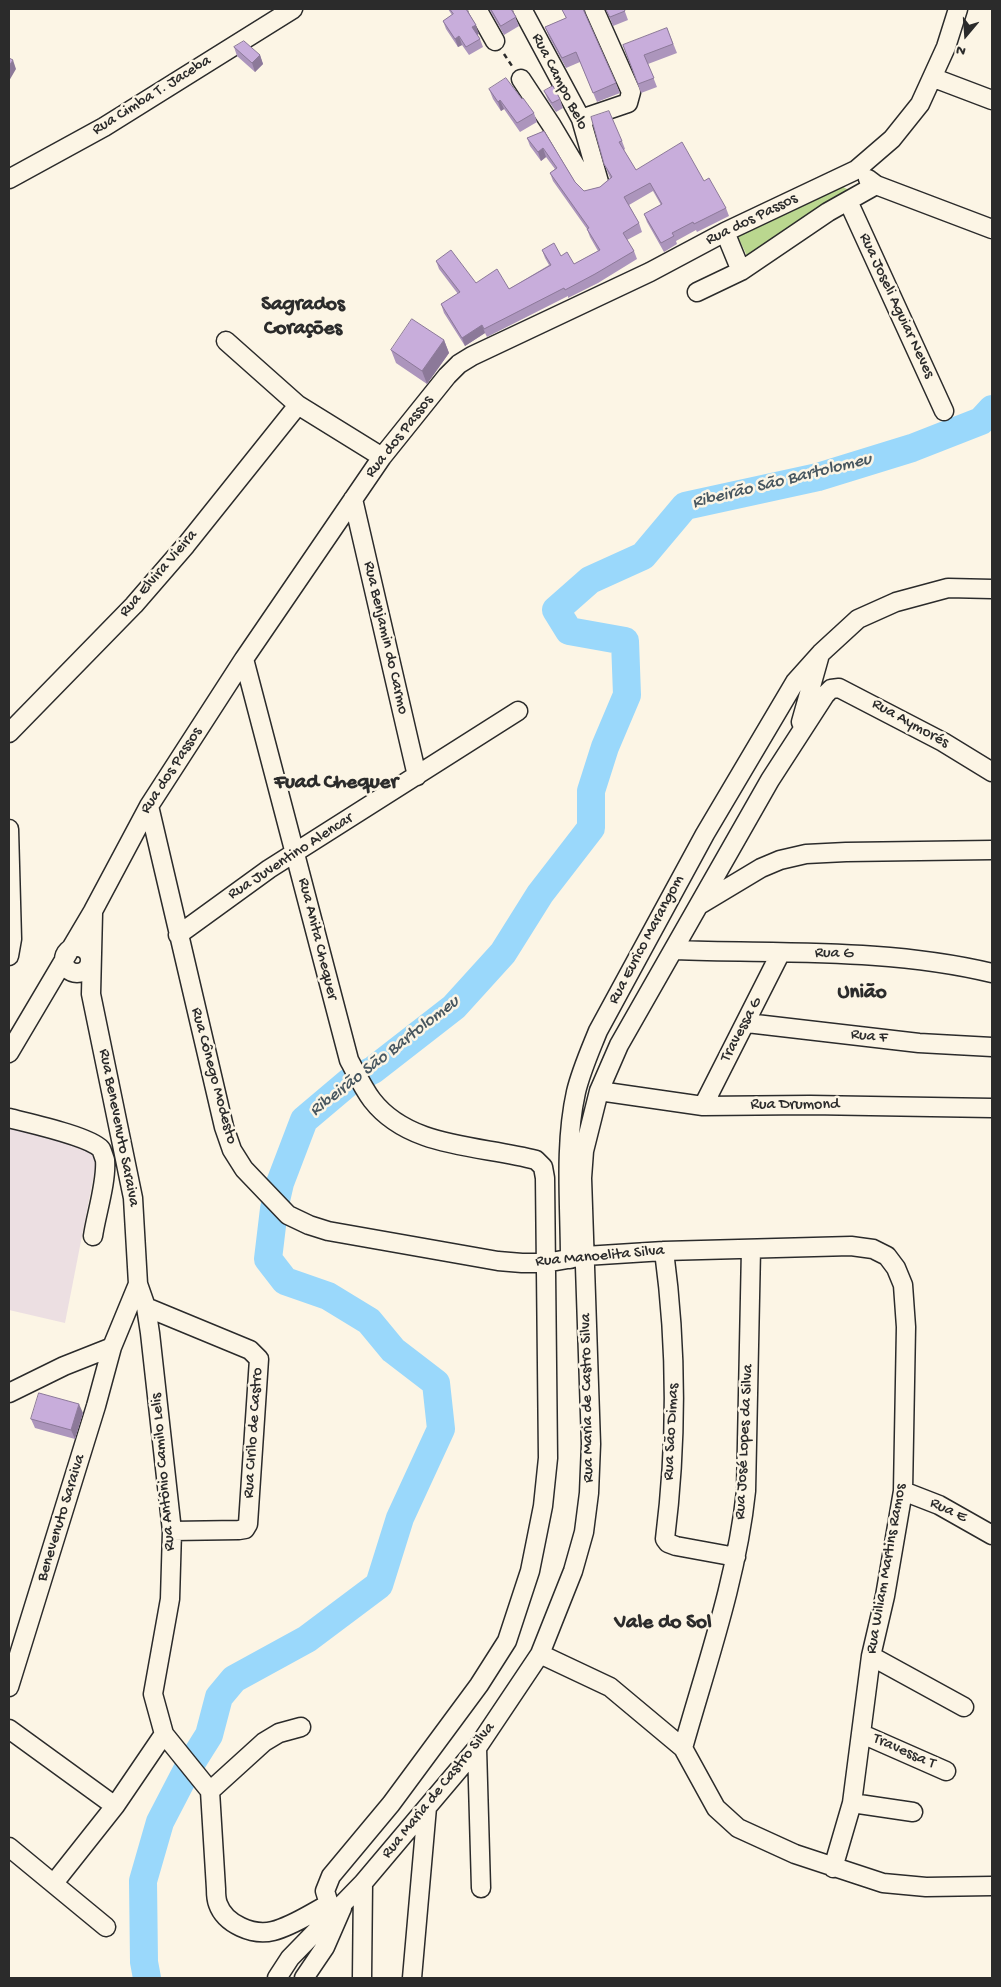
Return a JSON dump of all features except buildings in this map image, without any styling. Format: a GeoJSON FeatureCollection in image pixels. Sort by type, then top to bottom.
{"type":"FeatureCollection","features":[{"type":"Feature","properties":{"kind":"street","name":"Rua Cimba T. Jaceba"},"geometry":{"type":"LineString","coordinates":[[9,179],[104,127],[293,9]]}},
{"type":"Feature","properties":{"kind":"street"},"geometry":{"type":"LineString","coordinates":[[477,9],[496,41]]}},
{"type":"Feature","properties":{"kind":"street","name":"Rua Campo Belo"},"geometry":{"type":"LineString","coordinates":[[521,79],[552,126],[587,186],[590,189],[599,186],[581,119],[522,9]]}},
{"type":"Feature","properties":{"kind":"street"},"geometry":{"type":"LineString","coordinates":[[581,119],[628,103],[631,98],[631,92],[594,9]]}},
{"type":"Feature","properties":{"kind":"street","name":"Rua dos Passos"},"geometry":{"type":"LineString","coordinates":[[9,1053],[65,954],[93,911],[149,806],[244,659],[382,457],[459,364],[493,345],[650,272],[725,232],[856,170],[906,124],[934,78],[958,9]]}},
{"type":"Feature","properties":{"kind":"street"},"geometry":{"type":"LineString","coordinates":[[934,78],[992,100]]}},
{"type":"Feature","properties":{"kind":"street"},"geometry":{"type":"LineString","coordinates":[[856,170],[876,185],[992,229]]}},
{"type":"Feature","properties":{"kind":"street"},"geometry":{"type":"LineString","coordinates":[[697,292],[741,271],[848,201],[876,185]]}},
{"type":"Feature","properties":{"kind":"street","name":"Rua Joseli Aguiar Neves"},"geometry":{"type":"LineString","coordinates":[[848,201],[944,411]]}},
{"type":"Feature","properties":{"kind":"street"},"geometry":{"type":"LineString","coordinates":[[725,232],[741,271]]}},
{"type":"Feature","properties":{"kind":"street"},"geometry":{"type":"LineString","coordinates":[[226,341],[298,405],[382,457]]}},
{"type":"Feature","properties":{"kind":"street","name":"Rua Elvira Vieira"},"geometry":{"type":"LineString","coordinates":[[9,733],[154,582],[298,405]]}},
{"type":"Feature","properties":{"kind":"street","name":"Rua Benjamin do Carmo"},"geometry":{"type":"LineString","coordinates":[[353,499],[416,776]]}},
{"type":"Feature","properties":{"kind":"street","name":"Rua Eurico Marangom"},"geometry":{"type":"LineString","coordinates":[[578,1257],[569,1162],[576,1092],[588,1054],[598,1031],[705,834],[795,682],[821,653],[858,619],[896,602],[948,588],[992,589]]}},
{"type":"Feature","properties":{"kind":"street"},"geometry":{"type":"LineString","coordinates":[[796,738],[821,653]]}},
{"type":"Feature","properties":{"kind":"street","name":"Rua Anita Chequer"},"geometry":{"type":"LineString","coordinates":[[244,659],[349,1060],[372,1100],[392,1120],[413,1132],[454,1145],[536,1160],[543,1167],[545,1178],[545,1263]]}},
{"type":"Feature","properties":{"kind":"street","name":"Rua Aymorés"},"geometry":{"type":"LineString","coordinates":[[826,695],[831,689],[839,688],[848,691],[943,742],[992,772]]}},
{"type":"Feature","properties":{"kind":"street","name":"Rua Eurico Marangom"},"geometry":{"type":"LineString","coordinates":[[578,1257],[582,1178],[589,1127],[599,1091],[619,1045],[701,905],[735,841],[796,738],[826,695]]}},
{"type":"Feature","properties":{"kind":"street","name":"Rua Juventino Alencar"},"geometry":{"type":"LineString","coordinates":[[178,935],[269,869],[296,854],[518,711]]}},
{"type":"Feature","properties":{"kind":"street"},"geometry":{"type":"LineString","coordinates":[[149,806],[178,935]]}},
{"type":"Feature","properties":{"kind":"street"},"geometry":{"type":"LineString","coordinates":[[9,829],[12,938],[9,956]]}},
{"type":"Feature","properties":{"kind":"street"},"geometry":{"type":"LineString","coordinates":[[701,905],[760,868],[780,860],[806,854],[992,850]]}},
{"type":"Feature","properties":{"kind":"street"},"geometry":{"type":"LineString","coordinates":[[91,994],[93,911]]}},
{"type":"Feature","properties":{"kind":"street","name":"Rua Cônego Modesto"},"geometry":{"type":"LineString","coordinates":[[178,935],[224,1127],[232,1150],[259,1186],[288,1215],[328,1231]]}},
{"type":"Feature","properties":{"kind":"street"},"geometry":{"type":"LineString","coordinates":[[48,985],[61,973],[73,973],[85,972],[91,962],[89,954],[79,947],[71,948],[65,954],[66,968],[73,973],[81,978],[91,994]]}},
{"type":"Feature","properties":{"kind":"street","name":"Rua G"},"geometry":{"type":"LineString","coordinates":[[675,950],[885,955],[952,963],[992,972]]}},
{"type":"Feature","properties":{"kind":"street","name":"Travessa G"},"geometry":{"type":"LineString","coordinates":[[703,1106],[747,1023],[780,954]]}},
{"type":"Feature","properties":{"kind":"street","name":"Rua Benevenuto Saraiva"},"geometry":{"type":"LineString","coordinates":[[91,994],[134,1198],[138,1284],[112,1347]]}},
{"type":"Feature","properties":{"kind":"street","name":"Rua F"},"geometry":{"type":"LineString","coordinates":[[747,1023],[918,1042],[992,1046]]}},
{"type":"Feature","properties":{"kind":"street","name":"Rua Drumond"},"geometry":{"type":"LineString","coordinates":[[599,1091],[703,1106],[810,1105],[992,1108]]}},
{"type":"Feature","properties":{"kind":"street"},"geometry":{"type":"LineString","coordinates":[[9,1118],[55,1130],[93,1144],[101,1149],[104,1160],[103,1176],[92,1236]]}},
{"type":"Feature","properties":{"kind":"street","name":"Rua Manoelita Silva"},"geometry":{"type":"LineString","coordinates":[[328,1231],[498,1261],[545,1263],[578,1257],[664,1251],[851,1246],[866,1248],[887,1256],[896,1268]]}},
{"type":"Feature","properties":{"kind":"street","name":"Rua José Lopes da Silva"},"geometry":{"type":"LineString","coordinates":[[683,1748],[736,1557],[746,1490],[751,1249]]}},
{"type":"Feature","properties":{"kind":"street","name":"Rua São Dimas"},"geometry":{"type":"LineString","coordinates":[[664,1251],[671,1300],[675,1374],[673,1454],[665,1539],[668,1543],[676,1546],[736,1557]]}},
{"type":"Feature","properties":{"kind":"street","name":"Rua Maria de Castro Silva"},"geometry":{"type":"LineString","coordinates":[[276,1978],[290,1958],[336,1905],[363,1883],[477,1748],[540,1654],[573,1571],[584,1532],[590,1493],[591,1444],[578,1257]]}},
{"type":"Feature","properties":{"kind":"street","name":"Rua Maria de Castro Silva"},"geometry":{"type":"LineString","coordinates":[[336,1905],[325,1890],[330,1876],[402,1789],[456,1717],[508,1641],[530,1571],[543,1506],[548,1458],[545,1263]]}},
{"type":"Feature","properties":{"kind":"street","name":"Rua Wiliam Martins Ramos"},"geometry":{"type":"LineString","coordinates":[[833,1868],[852,1803],[871,1656],[903,1491],[906,1327],[903,1285],[896,1268]]}},
{"type":"Feature","properties":{"kind":"street","name":"Rua Antônio Camilo Lelis"},"geometry":{"type":"LineString","coordinates":[[138,1284],[146,1307],[172,1531],[170,1599],[153,1694],[164,1734],[206,1784]]}},
{"type":"Feature","properties":{"kind":"street","name":"Rua CIrilo de Castro"},"geometry":{"type":"LineString","coordinates":[[146,1307],[250,1350],[260,1359],[248,1524],[245,1528],[239,1530],[172,1531]]}},
{"type":"Feature","properties":{"kind":"street"},"geometry":{"type":"LineString","coordinates":[[9,1393],[64,1366],[112,1347]]}},
{"type":"Feature","properties":{"kind":"street","name":"Benevenuto Saraiva"},"geometry":{"type":"LineString","coordinates":[[9,1687],[101,1390],[112,1347]]}},
{"type":"Feature","properties":{"kind":"street","name":"Rua E"},"geometry":{"type":"LineString","coordinates":[[903,1491],[939,1505],[992,1535]]}},
{"type":"Feature","properties":{"kind":"street"},"geometry":{"type":"LineString","coordinates":[[540,1654],[586,1673],[610,1687],[683,1748],[716,1808],[738,1828],[761,1840],[833,1868],[883,1883],[904,1886],[992,1886]]}},
{"type":"Feature","properties":{"kind":"street"},"geometry":{"type":"LineString","coordinates":[[871,1656],[964,1707]]}},
{"type":"Feature","properties":{"kind":"street"},"geometry":{"type":"LineString","coordinates":[[301,1727],[279,1733],[264,1742],[206,1784],[218,1904],[225,1916],[238,1926],[256,1932],[272,1931],[336,1905]]}},
{"type":"Feature","properties":{"kind":"street"},"geometry":{"type":"LineString","coordinates":[[9,1729],[115,1806]]}},
{"type":"Feature","properties":{"kind":"street"},"geometry":{"type":"LineString","coordinates":[[54,1883],[115,1806],[164,1734]]}},
{"type":"Feature","properties":{"kind":"street","name":"Travessa T"},"geometry":{"type":"LineString","coordinates":[[862,1734],[946,1770]]}},
{"type":"Feature","properties":{"kind":"street"},"geometry":{"type":"LineString","coordinates":[[477,1748],[481,1888]]}},
{"type":"Feature","properties":{"kind":"street"},"geometry":{"type":"LineString","coordinates":[[852,1803],[912,1812]]}},
{"type":"Feature","properties":{"kind":"street"},"geometry":{"type":"LineString","coordinates":[[412,1978],[427,1807]]}},
{"type":"Feature","properties":{"kind":"street"},"geometry":{"type":"LineString","coordinates":[[9,1847],[106,1927]]}},
{"type":"Feature","properties":{"kind":"street"},"geometry":{"type":"LineString","coordinates":[[362,1978],[363,1883]]}},
{"type":"Feature","properties":{"kind":"street"},"geometry":{"type":"LineString","coordinates":[[304,1978],[328,1941],[336,1905]]}},
{"type":"Feature","properties":{"kind":"path"},"geometry":{"type":"LineString","coordinates":[[496,41],[521,79]]}},
{"type":"Feature","properties":{"kind":"shaded area"},"geometry":{"type":"Polygon","coordinates":[[[9,1128],[57,1137],[98,1154],[65,1323],[9,1310],[9,1128]]]}},
{"type":"Feature","properties":{"kind":"green space"},"geometry":{"type":"Polygon","coordinates":[[[838,184],[854,193],[749,260],[737,235],[838,184]]]}},
{"type":"Feature","properties":{"kind":"waterway","name":"Ribeirão São Bartolomeu"},"geometry":{"type":"LineString","coordinates":[[147,1978],[144,1962],[143,1881],[160,1822],[187,1770],[209,1735],[219,1697],[234,1679],[307,1639],[379,1585],[400,1518],[441,1429],[436,1383],[393,1350],[369,1321],[328,1296],[285,1281],[268,1259],[274,1209],[280,1183],[304,1120],[349,1082],[373,1070],[454,1007],[503,953],[540,894],[591,828],[591,791],[605,747],[627,695],[625,641],[569,631],[556,610],[590,580],[643,556],[685,506],[818,477],[912,448],[981,421],[992,409]]}},
{"type":"Feature","properties":{"kind":"district","name":"Sagrados Corações"},"geometry":{"type":"Point","coordinates":[303,318]}},
{"type":"Feature","properties":{"kind":"district","name":"Fuad Chequer"},"geometry":{"type":"Point","coordinates":[336,784]}},
{"type":"Feature","properties":{"kind":"district","name":"União"},"geometry":{"type":"Point","coordinates":[862,994]}},
{"type":"Feature","properties":{"kind":"district","name":"Vale do Sol"},"geometry":{"type":"Point","coordinates":[663,1624]}}]}
